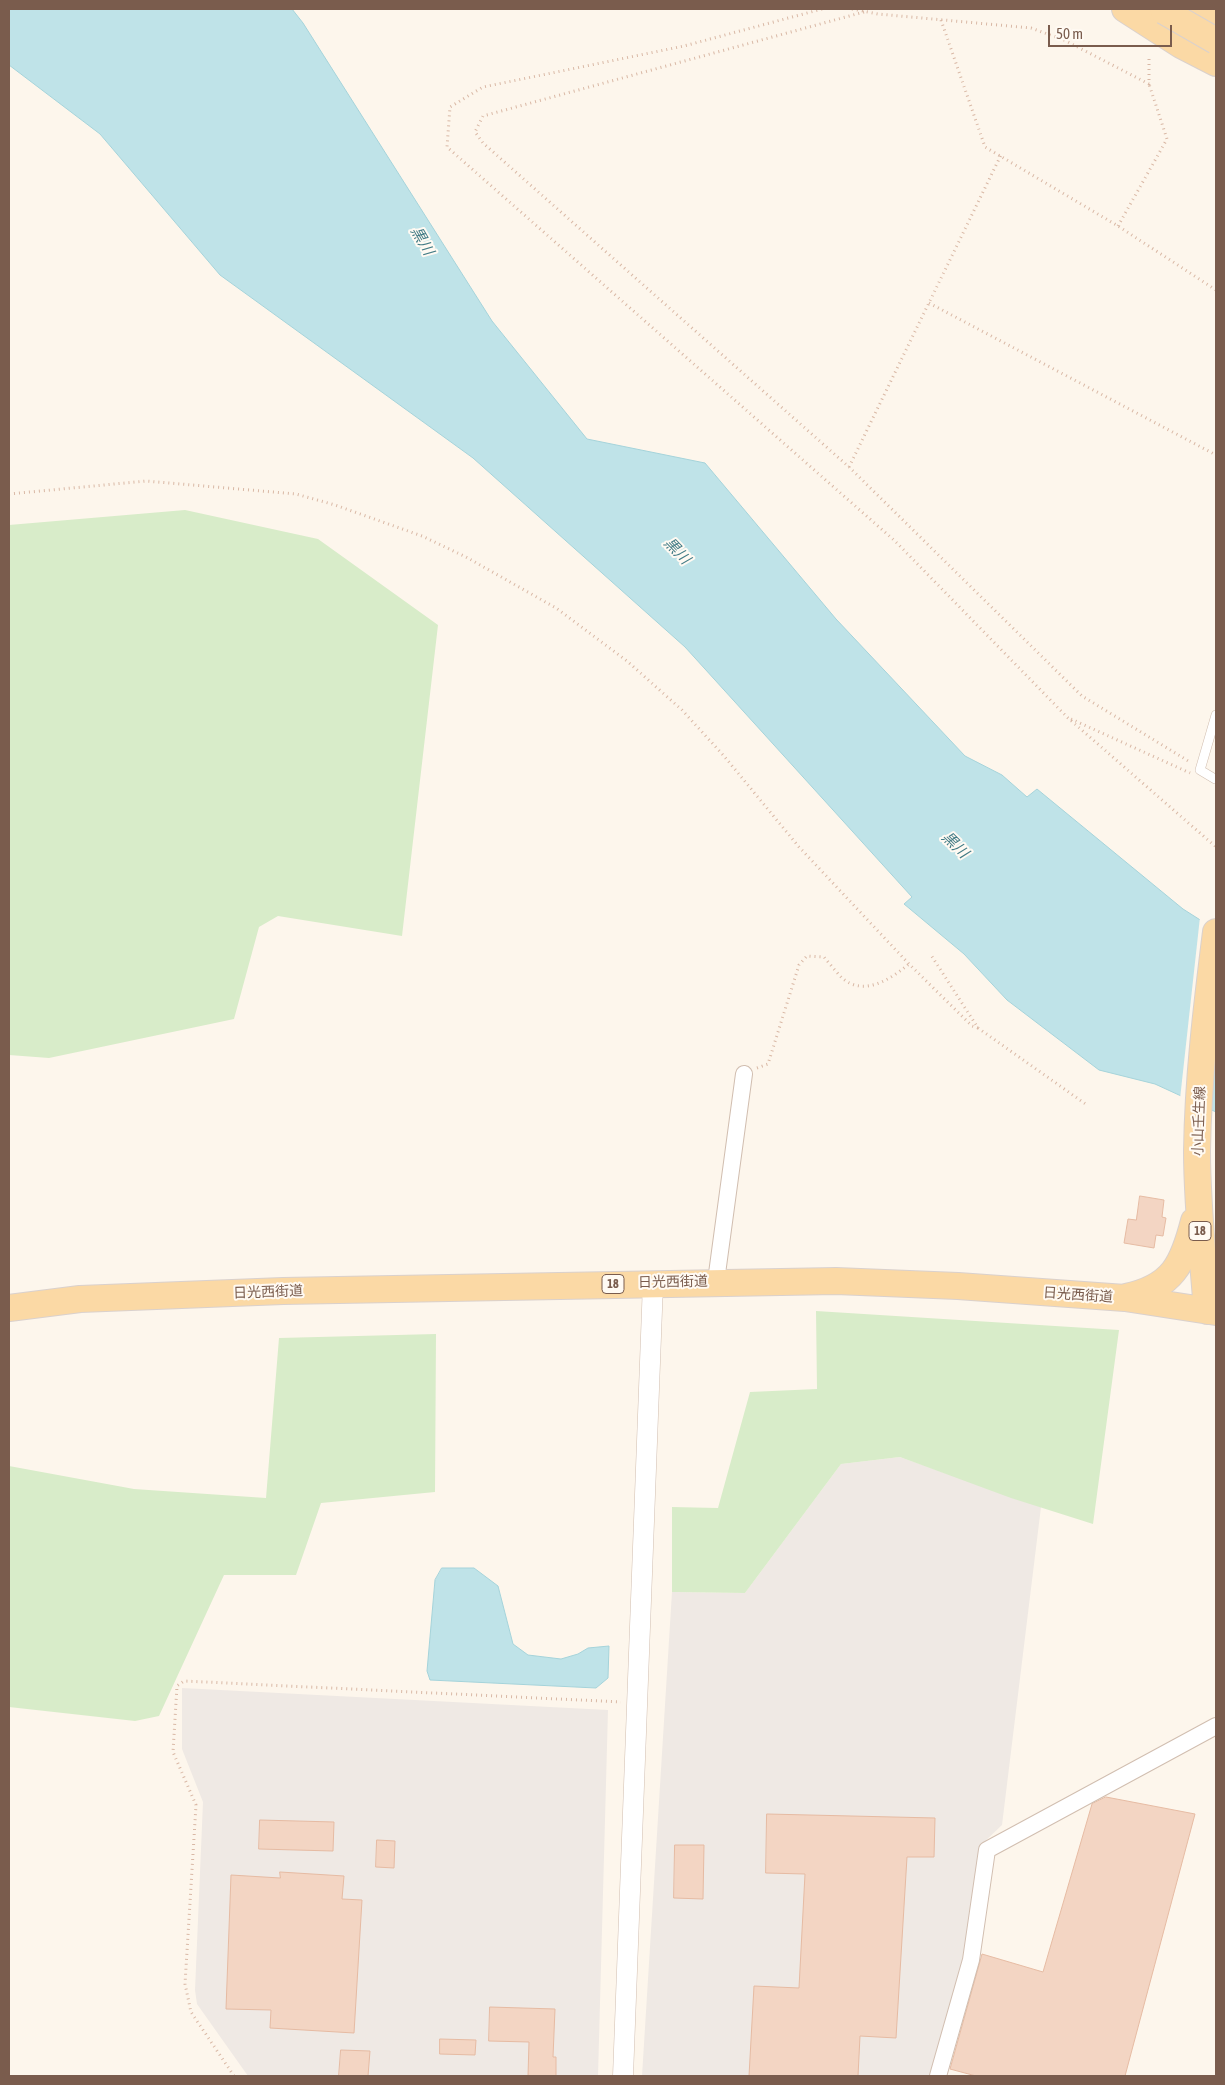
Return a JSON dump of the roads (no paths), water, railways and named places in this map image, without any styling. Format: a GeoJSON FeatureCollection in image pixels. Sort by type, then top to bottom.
{"type":"FeatureCollection","features":[{"type":"Feature","properties":{"kind":"main road"},"geometry":{"type":"LineString","coordinates":[[1125,9],[1181,45],[1216,63]]}},
{"type":"Feature","properties":{"kind":"main road"},"geometry":{"type":"LineString","coordinates":[[1200,9],[1216,18]]}},
{"type":"Feature","properties":{"kind":"main road"},"geometry":{"type":"LineString","coordinates":[[1162,10],[1216,41]]}},
{"type":"Feature","properties":{"kind":"main road","name":"小山壬生線"},"geometry":{"type":"LineString","coordinates":[[1211,1311],[1198,1202],[1197,1151],[1202,1060],[1216,932]]}},
{"type":"Feature","properties":{"kind":"main road"},"geometry":{"type":"LineString","coordinates":[[1125,1298],[1142,1294],[1156,1287],[1181,1263],[1198,1202]]}},
{"type":"Feature","properties":{"kind":"main road","name":"日光西街道"},"geometry":{"type":"LineString","coordinates":[[9,1308],[80,1299],[716,1281],[883,1282],[1125,1298],[1211,1311]]}},
{"type":"Feature","properties":{"kind":"street"},"geometry":{"type":"LineString","coordinates":[[716,1281],[744,1074]]}},
{"type":"Feature","properties":{"kind":"street"},"geometry":{"type":"LineString","coordinates":[[623,2076],[653,1283]]}},
{"type":"Feature","properties":{"kind":"street"},"geometry":{"type":"LineString","coordinates":[[938,2076],[971,1960],[987,1850],[1216,1726]]}},
{"type":"Feature","properties":{"kind":"lane"},"geometry":{"type":"LineString","coordinates":[[1215,779],[1200,770],[1216,715]]}},
{"type":"Feature","properties":{"kind":"water","name":"黒川"},"geometry":{"type":"Polygon","coordinates":[[[9,9],[292,9],[303,23],[492,321],[587,439],[705,463],[836,619],[965,756],[1002,775],[1027,797],[1037,789],[1183,909],[1216,930],[1216,1112],[1155,1084],[1099,1070],[1007,1000],[964,954],[904,904],[912,897],[685,647],[473,458],[220,275],[100,134],[9,65],[9,9]]]}},
{"type":"Feature","properties":{"kind":"water"},"geometry":{"type":"Polygon","coordinates":[[[442,1568],[474,1568],[498,1586],[513,1644],[528,1655],[561,1659],[578,1654],[588,1648],[609,1646],[608,1678],[596,1688],[430,1680],[427,1671],[435,1580],[442,1568]]]}}]}
